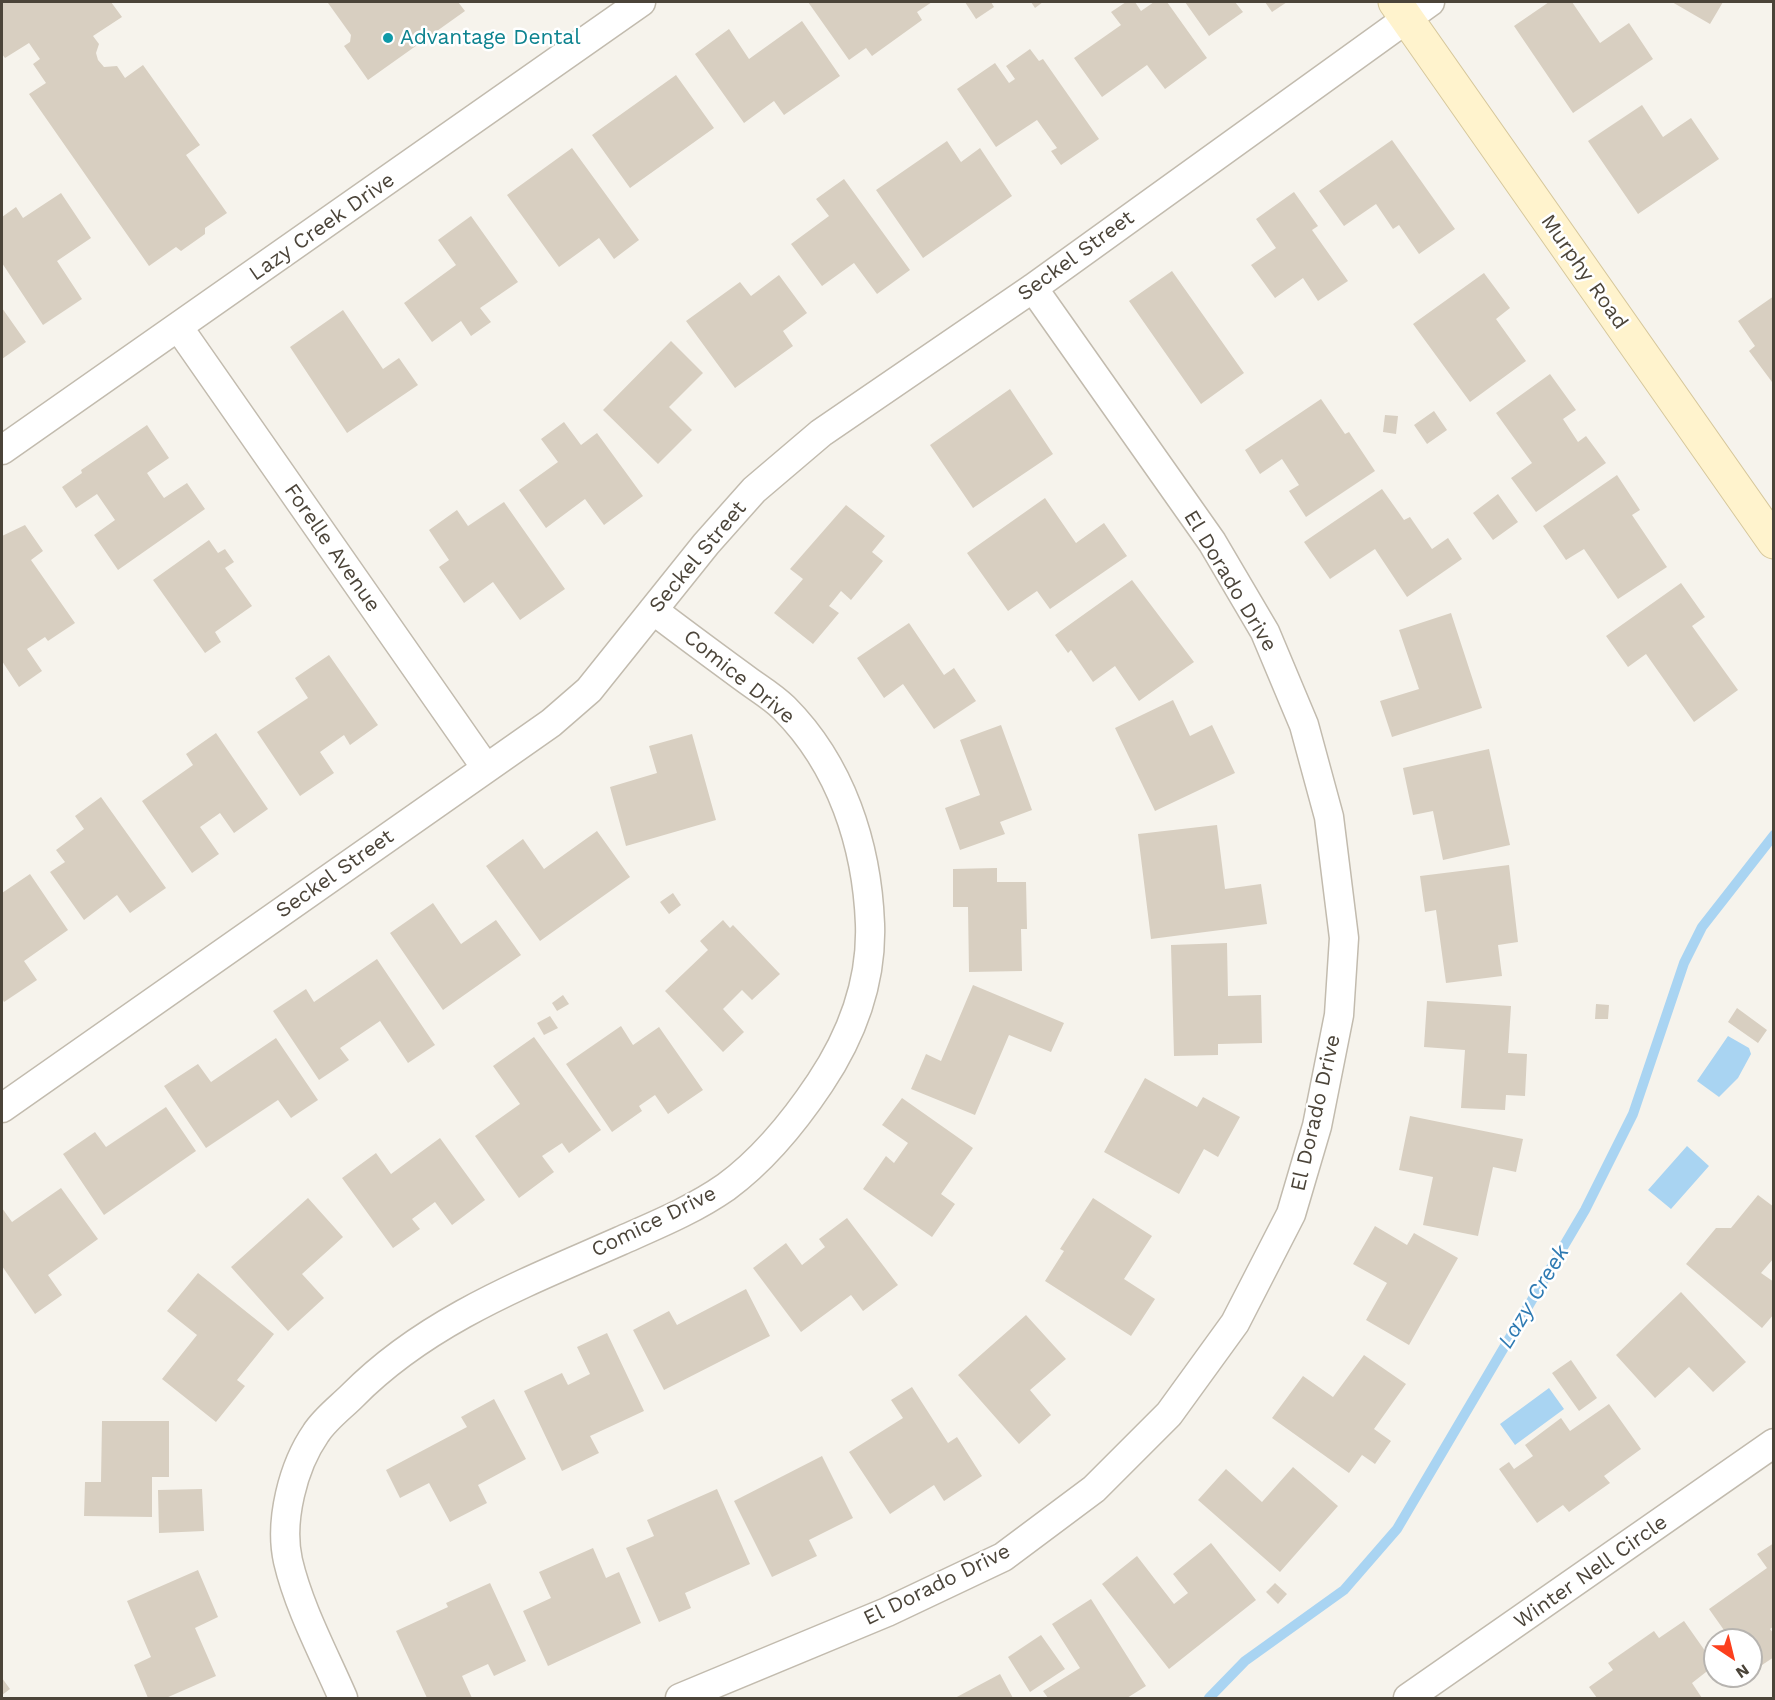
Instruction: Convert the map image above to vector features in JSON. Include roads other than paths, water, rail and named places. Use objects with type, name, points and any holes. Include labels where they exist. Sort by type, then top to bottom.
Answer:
[{"type":"street","name":"Lazy Creek Drive","points":[[2,450],[641,2]]},
{"type":"street","name":"Seckel Street","points":[[2,1108],[550,723],[589,690],[754,490],[821,433],[1033,288],[1411,7]]},
{"type":"street","name":"Murphy Road","points":[[1411,7],[1773,542]]},
{"type":"street","name":"El Dorado Drive","points":[[680,1698],[887,1612],[1003,1557],[1094,1489],[1169,1414],[1235,1323],[1291,1214],[1317,1126],[1339,1015],[1344,938],[1329,817],[1304,725],[1265,632],[1212,542],[1033,288]]},
{"type":"street","name":"Forelle Avenue","points":[[179,328],[486,768]]},
{"type":"street","name":"Comice Drive","points":[[343,1698],[299,1596],[287,1557],[286,1515],[297,1473],[316,1432],[375,1372],[423,1336],[477,1304],[688,1210],[726,1187],[763,1156],[802,1109],[837,1058],[858,1010],[872,957],[869,891],[858,834],[836,780],[811,739],[782,706],[653,610]]},
{"type":"street","name":"Winter Nell Circle","points":[[1408,1698],[1755,1459],[1773,1443]]},
{"type":"water","points":[[1728,1036],[1749,1048],[1751,1054],[1738,1078],[1719,1097],[1697,1081]]},
{"type":"water","points":[[1687,1146],[1709,1166],[1671,1209],[1648,1190]]},
{"type":"water","points":[[1549,1388],[1564,1409],[1515,1445],[1500,1424]]},
{"type":"waterway","name":"Lazy Creek","points":[[1209,1698],[1245,1661],[1344,1590],[1397,1529],[1585,1210],[1633,1114],[1684,963],[1702,927],[1774,835]]},
{"type":"place","name":"Advantage Dental","points":[[388,38]]}]
